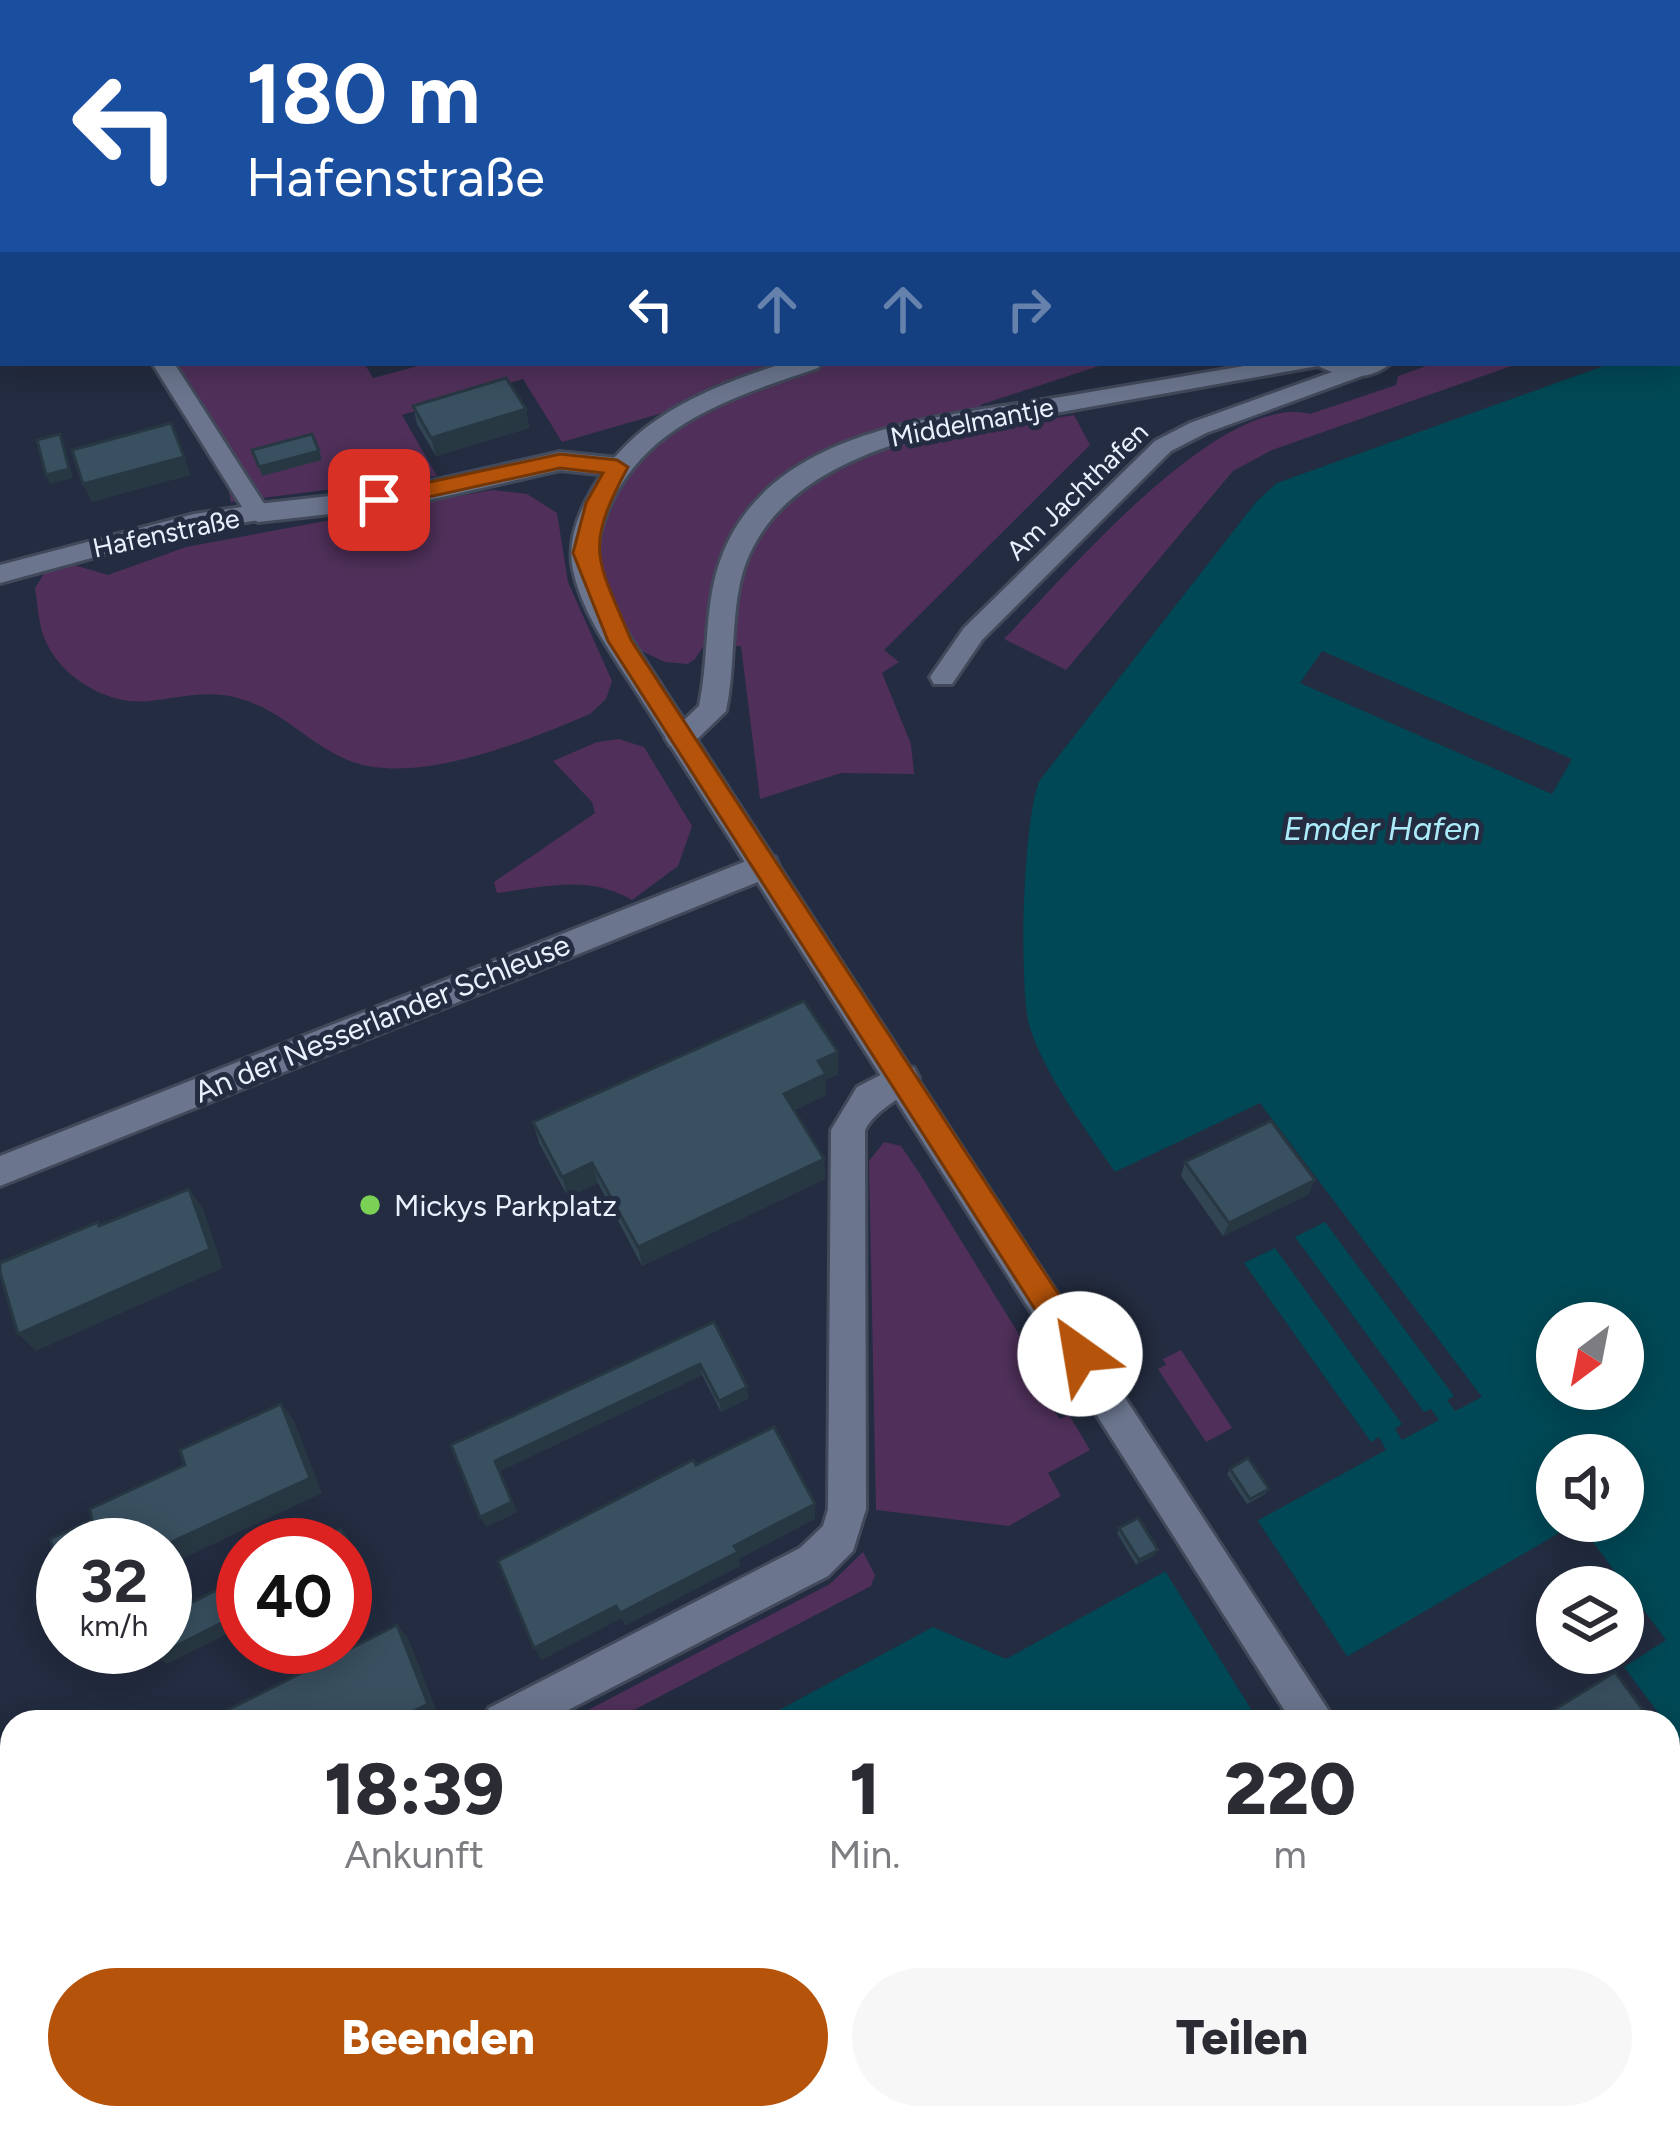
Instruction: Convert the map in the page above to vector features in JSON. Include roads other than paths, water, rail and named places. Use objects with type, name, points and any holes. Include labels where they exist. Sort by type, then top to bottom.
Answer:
[{"type":"street","points":[[801,366],[703,401],[664,423],[617,467],[586,537],[589,574],[620,641],[680,738],[1308,1710]]},
{"type":"street","name":"Middelmantje","points":[[680,738],[712,711],[727,580],[735,555],[766,508],[822,464],[915,430],[1290,366]]},
{"type":"street","name":"Hafenstraße","points":[[258,514],[402,496],[560,461],[617,467]]},
{"type":"street","name":"An der Nesserlander Schleuse","points":[[0,1171],[764,866]]},
{"type":"street","points":[[526,1710],[814,1562],[839,1537],[847,1509],[848,1130],[858,1108],[874,1090],[902,1078]]},
{"type":"lane","points":[[165,366],[258,514]]},
{"type":"lane","name":"Am Jachthafen","points":[[943,677],[973,634],[1163,446],[1217,420],[1367,367]]},
{"type":"lane","name":"Hafenstraße","points":[[0,574],[194,522],[258,514]]},
{"type":"water","name":"Emder Hafen","points":[[1604,366],[1680,366],[1680,1710],[1656,1710],[1629,1674],[1644,1674],[1644,1654],[1666,1640],[1644,1610],[1644,1566],[1611,1566],[1593,1542],[1644,1542],[1644,1434],[1536,1434],[1536,1542],[1544,1542],[1256,1710],[779,1710],[933,1627],[1006,1659],[1386,1450],[1379,1437],[1371,1442],[1244,1263],[1275,1248],[1402,1424],[1395,1429],[1402,1440],[1439,1420],[1431,1409],[1424,1412],[1295,1237],[1325,1222],[1454,1396],[1447,1400],[1455,1411],[1482,1397],[1260,1103],[1115,1172],[1056,1084],[1030,1028],[1024,903],[1030,828],[1040,780],[1256,502],[1277,483]]},
{"type":"place","name":"Mickys Parkplatz","points":[[370,1205]]}]
